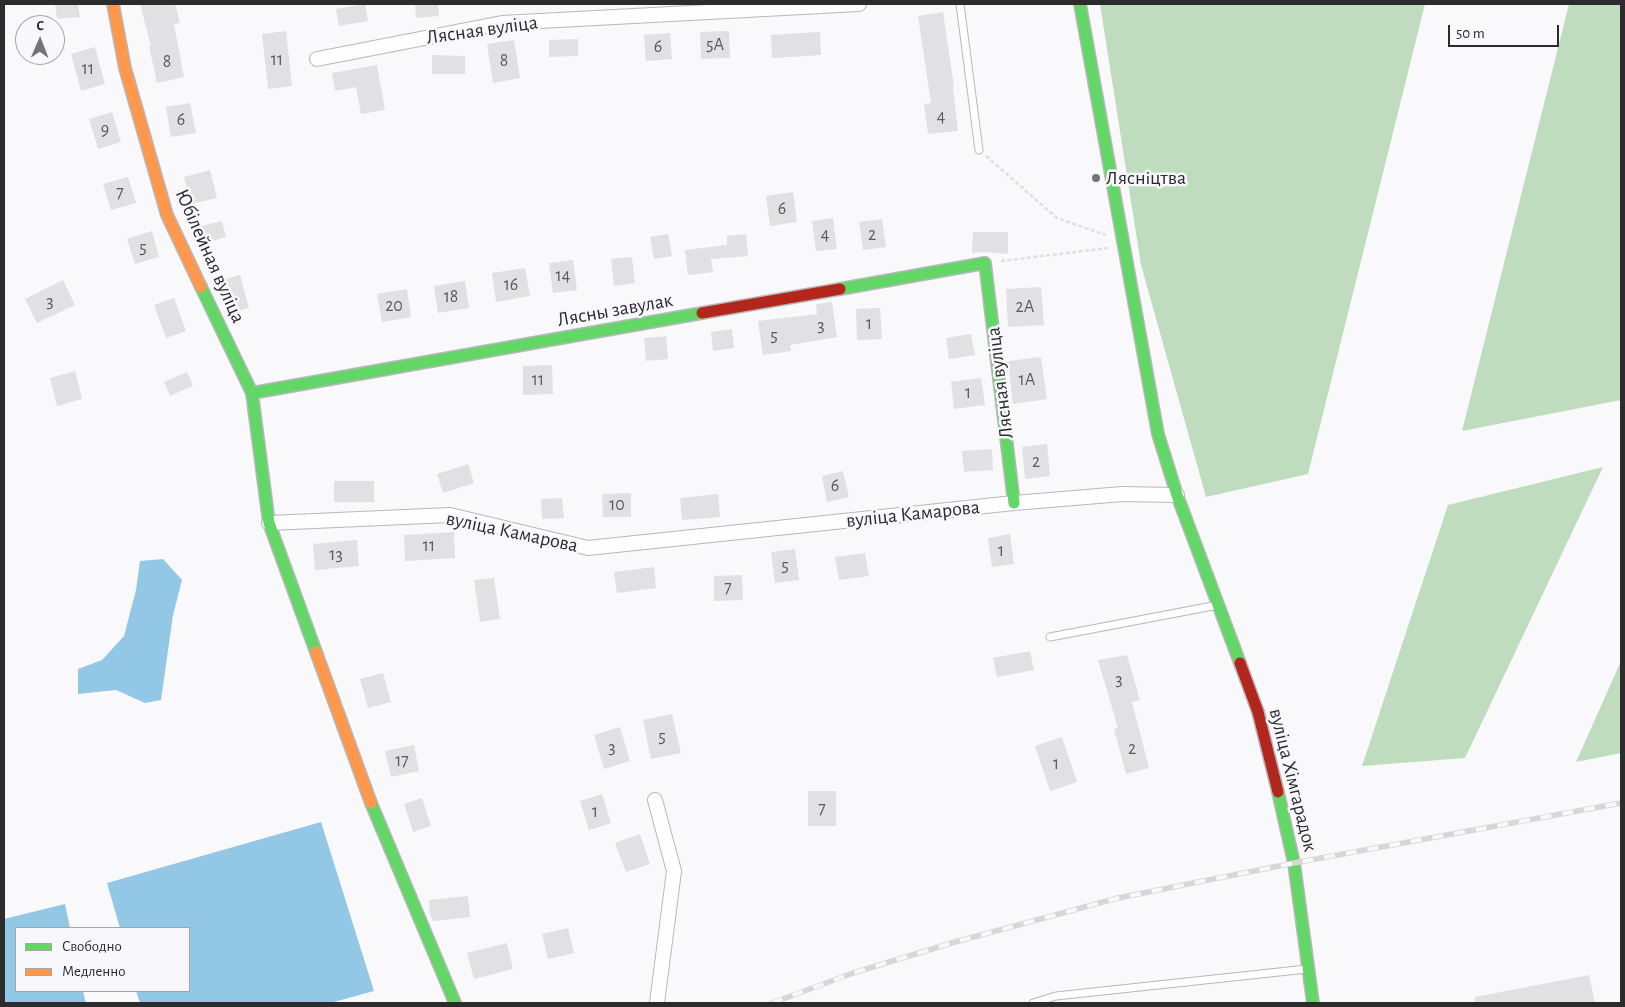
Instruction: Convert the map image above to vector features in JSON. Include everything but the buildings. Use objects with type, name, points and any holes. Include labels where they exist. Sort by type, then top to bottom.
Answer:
[{"type":"street","name":"Юбілейная вуліца","points":[[113,4],[125,68],[167,215],[252,393],[269,523]]},
{"type":"street","name":"Лясная вуліца","points":[[317,60],[502,24],[859,4]]},
{"type":"street","name":"вуліца Хімгарадок","points":[[1080,4],[1158,434],[1177,495],[1258,712],[1294,863],[1313,1003]]},
{"type":"street","name":"Лясны завулак","points":[[252,393],[985,263]]},
{"type":"street","name":"Лясная вуліца","points":[[985,263],[1014,503]]},
{"type":"street","name":"вуліца Камарова","points":[[269,523],[450,515],[588,548],[1014,503],[1122,494],[1177,495]]},
{"type":"street","points":[[269,523],[367,793],[455,1003]]},
{"type":"street","points":[[655,800],[674,871],[657,1003]]},
{"type":"lane","points":[[960,4],[979,150]]},
{"type":"lane","points":[[1050,637],[1218,604]]},
{"type":"lane","points":[[1033,1003],[1056,996],[1308,969]]},
{"type":"path","points":[[979,150],[1057,218],[1109,236]]},
{"type":"path","points":[[985,263],[1111,247]]},
{"type":"green space","points":[[1100,4],[1425,4],[1308,474],[1206,497],[1141,265]]},
{"type":"green space","points":[[1569,4],[1621,4],[1621,400],[1462,431]]},
{"type":"green space","points":[[1603,467],[1465,758],[1362,766],[1448,505]]},
{"type":"green space","points":[[1621,661],[1621,753],[1576,762]]},
{"type":"water","points":[[163,559],[182,580],[173,615],[161,700],[145,703],[116,690],[78,694],[78,669],[102,660],[124,636],[136,590],[140,561]]},
{"type":"water","points":[[321,822],[374,991],[330,1003],[140,1003],[136,992],[190,992],[190,927],[120,927],[107,883]]},
{"type":"water","points":[[65,904],[70,927],[15,927],[15,992],[83,992],[86,1003],[4,1003],[4,919]]},
{"type":"railway","points":[[772,1003],[853,973],[955,942],[1118,898],[1294,863],[1621,803]]},
{"type":"traffic: fast","points":[[1080,4],[1158,434],[1177,495],[1240,663]]},
{"type":"traffic: fast","points":[[840,289],[985,263],[1014,503]]},
{"type":"traffic: fast","points":[[201,287],[252,393],[269,523],[316,652]]},
{"type":"traffic: fast","points":[[252,393],[702,313]]},
{"type":"traffic: fast","points":[[1278,792],[1294,863],[1313,1003]]},
{"type":"traffic: fast","points":[[371,803],[455,1003]]},
{"type":"traffic: slow","points":[[113,4],[125,68],[167,215],[201,287]]},
{"type":"traffic: slow","points":[[316,652],[371,803]]},
{"type":"traffic: jam","points":[[702,313],[840,289]]},
{"type":"traffic: jam","points":[[1240,663],[1258,712],[1278,792]]},
{"type":"place","name":"Лясніцтва","points":[[1096,178]]}]
